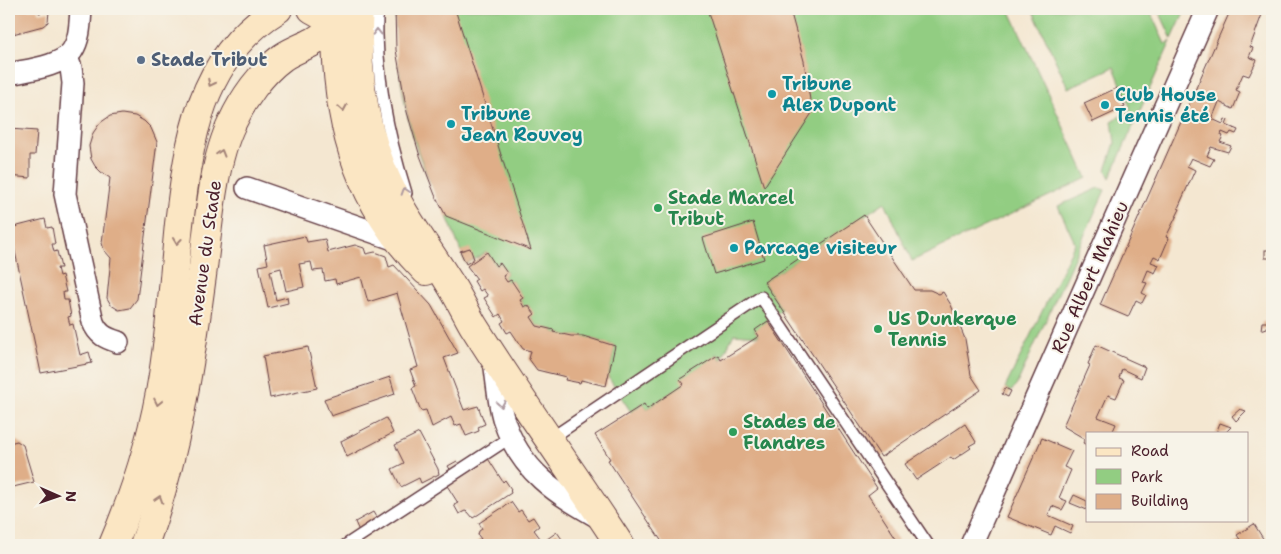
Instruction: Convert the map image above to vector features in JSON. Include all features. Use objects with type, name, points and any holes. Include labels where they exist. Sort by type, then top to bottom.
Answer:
[{"type":"main road","name":"Avenue du Stade","points":[[113,545],[136,484],[150,437],[160,392],[184,183],[191,138],[198,115],[211,83],[228,55],[250,30],[262,19],[278,9]]},
{"type":"main road","points":[[312,9],[330,19],[340,14],[350,41],[349,75],[366,113],[381,168],[398,203],[410,239],[451,285],[473,324],[620,545]]},
{"type":"main road","points":[[349,75],[358,34],[359,9]]},
{"type":"main road","name":"Avenue du Stade","points":[[144,545],[168,470],[186,389],[212,198],[220,156],[231,124],[246,99],[272,66],[282,58],[319,38],[340,14]]},
{"type":"main road","points":[[282,58],[304,54],[316,55],[349,75]]},
{"type":"street","points":[[9,74],[53,64],[66,57],[71,52],[78,36],[81,9]]},
{"type":"street","name":"Rue Albert Mahieu","points":[[971,545],[1208,9]]},
{"type":"street","points":[[66,57],[71,68],[73,83],[66,173],[66,204],[93,322],[99,333],[118,342]]},
{"type":"street","points":[[247,188],[410,239]]},
{"type":"street","points":[[494,356],[503,418],[521,456],[544,483],[564,498],[605,521]]},
{"type":"lane","points":[[377,9],[378,69],[387,126],[410,239]]},
{"type":"lane","points":[[550,439],[761,297],[928,545]]},
{"type":"lane","points":[[346,545],[511,437]]},
{"type":"green space","name":"Stade Marcel Tribut","points":[[395,9],[1009,9],[1087,178],[912,261],[885,202],[764,282],[782,309],[756,330],[754,329],[759,336],[734,334],[721,360],[717,353],[717,356],[681,379],[684,384],[647,409],[643,403],[631,412],[608,377],[615,346],[583,336],[571,336],[553,332],[554,330],[537,326],[531,317],[534,314],[528,305],[524,307],[520,300],[523,298],[511,280],[507,282],[503,276],[507,273],[500,263],[496,266],[487,252],[466,264],[413,137],[400,73]]},
{"type":"green space","points":[[1032,9],[1149,9],[1165,44],[1171,41],[1110,178],[1106,170],[1115,143],[1112,121],[1131,109],[1114,67],[1068,88]]},
{"type":"green space","points":[[1158,9],[1186,9],[1172,39]]},
{"type":"green space","points":[[1099,188],[1105,190],[1016,386],[1011,391],[1005,388],[1075,243],[1058,206]]},
{"type":"building","points":[[9,9],[37,9],[39,13],[49,11],[48,22],[43,26],[9,35]]},
{"type":"building","name":"Tribune Jean Rouvoy","points":[[395,9],[455,9],[531,250],[446,216],[435,195],[419,153],[407,112],[396,50]]},
{"type":"building","name":"Tribune Alex Dupont","points":[[707,9],[789,9],[792,17],[804,61],[812,113],[764,187]]},
{"type":"building","points":[[1231,9],[1264,9],[1250,47],[1253,48],[1249,57],[1257,60],[1249,76],[1243,74],[1236,90],[1240,92],[1233,109],[1219,102],[1212,119],[1223,124],[1225,119],[1228,120],[1226,125],[1238,130],[1236,134],[1231,132],[1229,135],[1222,132],[1221,135],[1223,136],[1220,142],[1231,146],[1228,152],[1211,147],[1207,156],[1214,159],[1210,166],[1191,158],[1187,166],[1195,170],[1178,208],[1180,209],[1166,237],[1169,238],[1160,259],[1154,256],[1151,262],[1159,265],[1155,273],[1148,270],[1143,282],[1147,283],[1142,293],[1146,295],[1142,303],[1136,300],[1128,317],[1100,305]]},
{"type":"building","name":"Club House Tennis été","points":[[1117,88],[1125,107],[1093,122],[1084,103]]},
{"type":"building","points":[[122,114],[135,116],[144,121],[151,128],[157,142],[137,299],[130,308],[119,310],[111,305],[107,298],[111,258],[104,250],[102,243],[110,178],[95,166],[91,159],[89,146],[93,133],[100,123],[110,116]]},
{"type":"building","points":[[9,129],[37,131],[35,155],[30,155],[30,178],[9,176]]},
{"type":"building","name":"US Dunkerque Tennis","points":[[864,215],[914,290],[930,290],[939,294],[943,292],[951,305],[965,339],[971,375],[981,390],[881,457],[764,282]]},
{"type":"building","points":[[45,219],[47,228],[52,227],[55,244],[52,244],[54,252],[57,251],[61,268],[57,268],[59,276],[62,275],[66,292],[63,292],[64,300],[68,300],[71,316],[68,317],[70,325],[73,324],[80,355],[89,352],[92,363],[41,373],[10,228]]},
{"type":"building","name":"Parcage visiteur","points":[[753,222],[764,259],[714,274],[703,238]]},
{"type":"building","points":[[305,236],[307,242],[325,239],[328,252],[355,245],[364,248],[366,254],[375,252],[386,256],[389,267],[394,265],[431,305],[458,353],[444,358],[464,410],[478,406],[485,424],[478,427],[479,431],[466,436],[461,424],[455,426],[451,417],[432,427],[426,410],[421,411],[412,388],[416,386],[410,370],[418,367],[397,293],[368,302],[361,277],[336,284],[335,279],[325,281],[323,270],[313,271],[311,262],[299,264],[304,287],[286,291],[281,268],[270,271],[276,300],[287,297],[288,303],[268,308],[259,266],[268,264],[264,245]]},
{"type":"building","points":[[470,248],[474,259],[466,264],[460,251]]},
{"type":"building","points":[[1265,250],[1272,250],[1272,258],[1265,258]]},
{"type":"building","points":[[487,252],[496,266],[500,263],[507,273],[503,276],[507,282],[511,280],[523,298],[520,300],[524,307],[528,305],[535,314],[531,317],[537,326],[554,330],[553,332],[571,336],[583,336],[615,346],[606,386],[581,380],[580,383],[565,380],[566,377],[537,370],[529,359],[531,351],[523,349],[511,331],[507,333],[501,323],[504,321],[500,314],[496,317],[484,298],[488,296],[483,289],[480,291],[474,281],[477,279],[467,266]]},
{"type":"building","name":"Stades de Flandres","points":[[768,321],[877,488],[868,495],[898,541],[892,545],[664,545],[608,460],[610,459],[595,435],[644,404],[647,409],[684,384],[680,379],[718,355],[721,360],[759,336],[755,330]]},
{"type":"building","points":[[1262,322],[1268,322],[1267,328],[1261,330]]},
{"type":"building","points":[[1096,345],[1145,367],[1141,378],[1122,369],[1119,378],[1124,380],[1116,398],[1108,395],[1098,417],[1116,424],[1112,432],[1086,432],[1086,444],[1083,443],[1085,439],[1063,426],[1090,365],[1088,364]]},
{"type":"building","points":[[308,347],[317,388],[270,398],[263,356]]},
{"type":"building","points":[[390,377],[395,394],[331,416],[324,399]]},
{"type":"building","points":[[1005,388],[1011,391],[1008,397],[1002,394]]},
{"type":"building","points":[[1240,409],[1246,411],[1236,421],[1232,416]]},
{"type":"building","points":[[386,418],[393,433],[347,457],[341,441]]},
{"type":"building","points":[[1220,423],[1231,427],[1226,432],[1216,432]]},
{"type":"building","points":[[965,424],[976,442],[969,446],[971,448],[953,460],[951,457],[916,480],[905,464]]},
{"type":"building","points":[[419,433],[439,474],[421,483],[419,478],[401,487],[392,469],[404,463],[395,445]]},
{"type":"building","points":[[1042,438],[1072,451],[1064,467],[1071,470],[1059,498],[1067,501],[1062,510],[1052,506],[1048,515],[1073,526],[1070,533],[1055,526],[1051,535],[1007,517]]},
{"type":"building","points":[[17,441],[23,445],[34,482],[9,488],[9,443]]},
{"type":"building","points":[[487,457],[503,482],[505,480],[511,489],[511,493],[473,518],[465,511],[459,514],[454,505],[458,503],[446,484]]},
{"type":"building","points":[[457,461],[460,465],[451,471],[448,466]]},
{"type":"building","points":[[1074,495],[1086,501],[1086,510],[1070,503]]},
{"type":"building","points":[[511,502],[518,512],[521,510],[528,520],[533,517],[539,526],[534,530],[543,542],[557,532],[566,545],[476,545],[475,543],[481,539],[478,535],[482,529],[479,523]]},
{"type":"building","points":[[373,512],[377,519],[359,531],[355,522]]},
{"type":"building","points":[[1254,524],[1267,545],[1233,545],[1241,541],[1237,535]]},
{"type":"place","name":"Stade Tribut","points":[[141,60]]},
{"type":"place","name":"Tribune Alex Dupont","points":[[772,94]]},
{"type":"place","name":"Club House Tennis été","points":[[1105,105]]},
{"type":"place","name":"Tribune Jean Rouvoy","points":[[451,124]]},
{"type":"place","name":"Stade Marcel Tribut","points":[[658,208]]},
{"type":"place","name":"Parcage visiteur","points":[[734,248]]},
{"type":"place","name":"US Dunkerque Tennis","points":[[878,329]]},
{"type":"place","name":"Stades de Flandres","points":[[733,432]]}]
